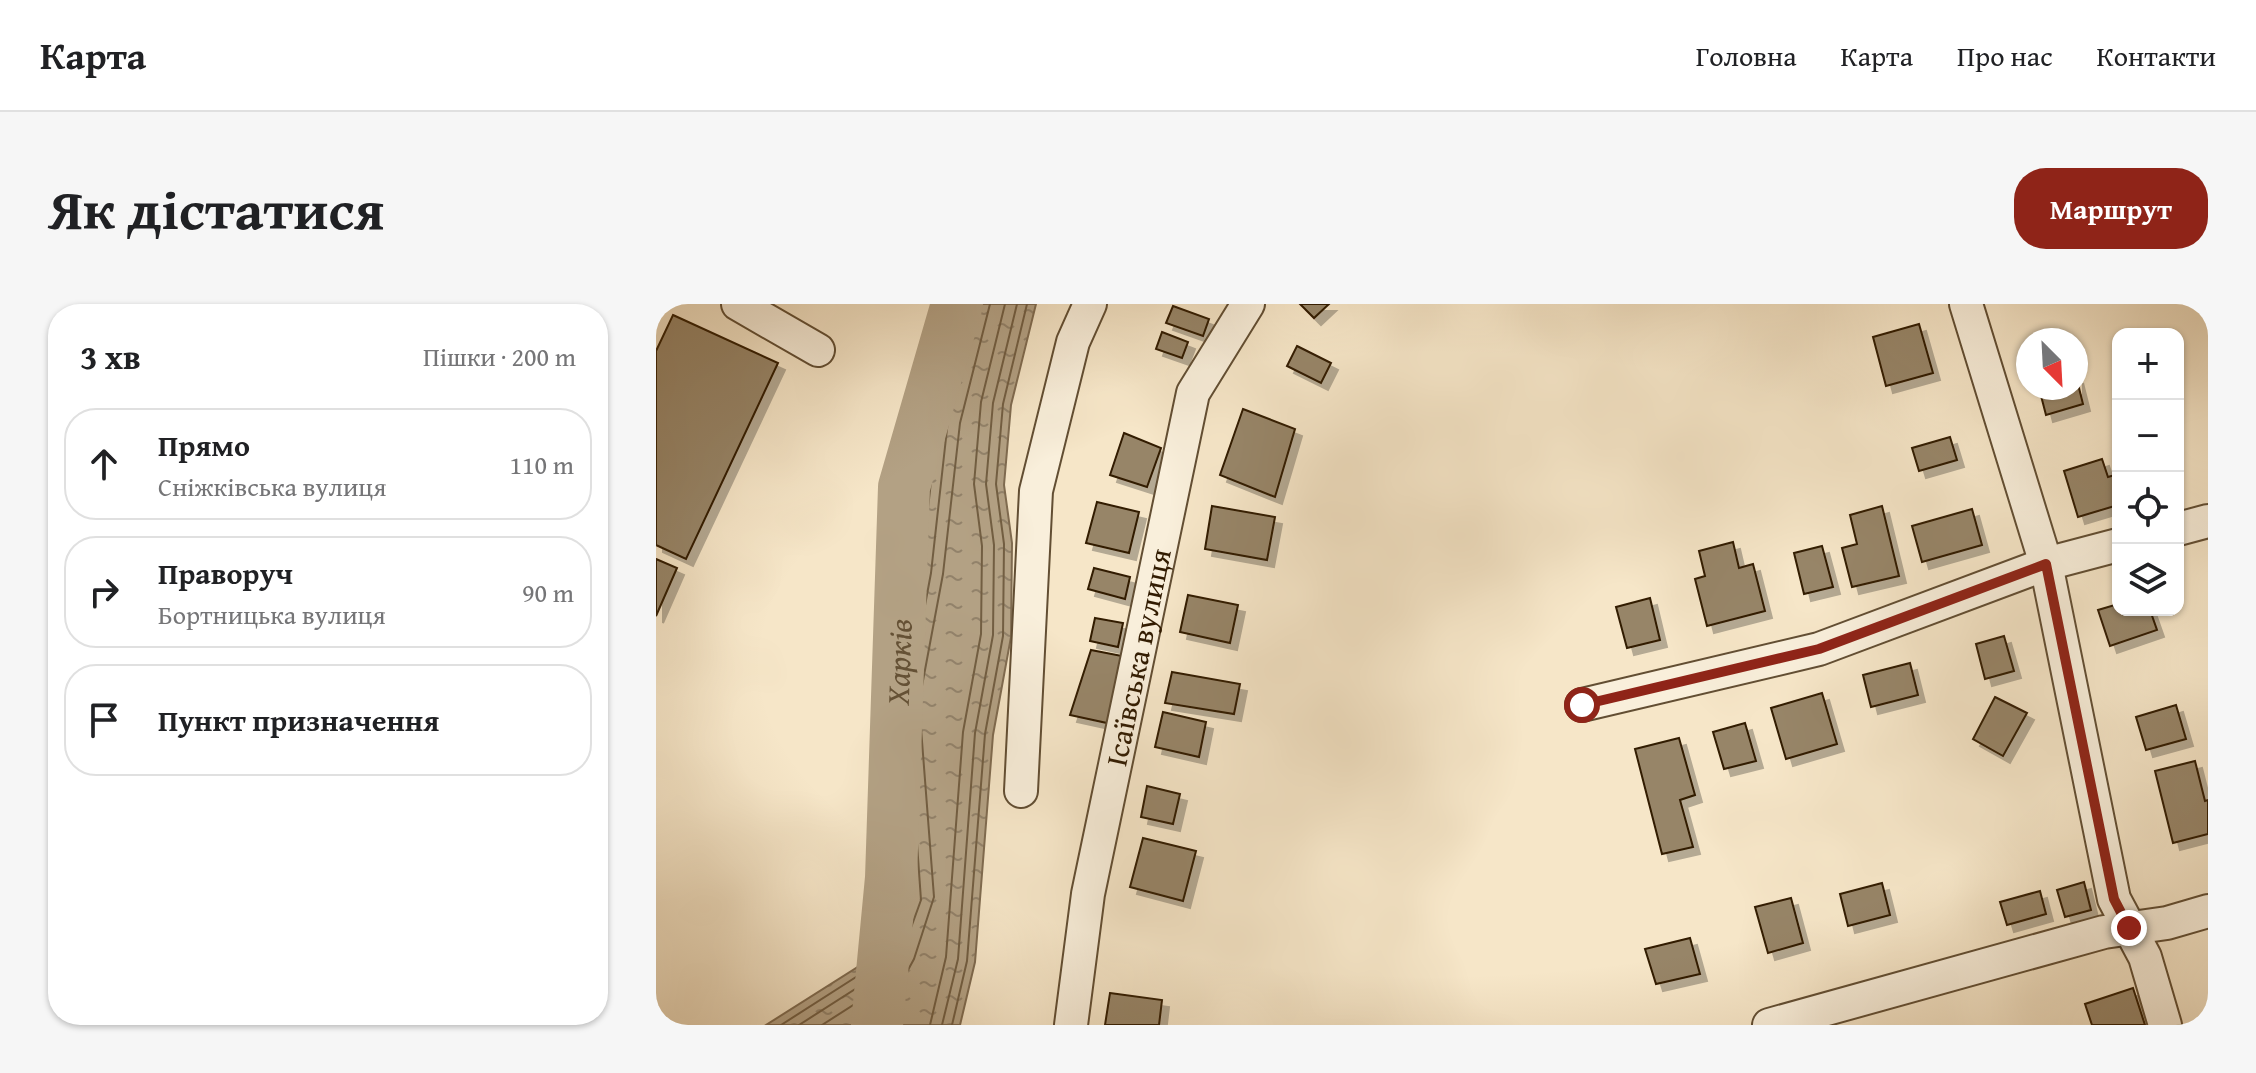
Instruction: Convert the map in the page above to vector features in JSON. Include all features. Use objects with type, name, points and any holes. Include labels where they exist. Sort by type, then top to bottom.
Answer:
[{"type":"street","points":[[738,304],[818,350]]},
{"type":"street","points":[[1021,791],[1036,491],[1073,342],[1090,304]]},
{"type":"street","name":"Ісаївська вулиця","points":[[1071,1025],[1088,894],[1193,393],[1248,304]]},
{"type":"street","points":[[1966,304],[2046,564],[2114,899],[2145,957],[2165,1025]]},
{"type":"street","points":[[2184,527],[2208,521]]},
{"type":"street","points":[[1582,705],[1819,649],[2046,564],[2112,547]]},
{"type":"street","points":[[1769,1025],[2104,932],[2167,923],[2208,911]]},
{"type":"water","points":[[961,304],[1036,304],[1011,405],[1004,485],[1012,543],[1011,637],[993,735],[975,962],[960,1025],[766,1025],[886,949],[904,895],[889,701],[913,570],[931,417]]},
{"type":"building","points":[[1300,304],[1329,304],[1314,318]]},
{"type":"building","points":[[1173,306],[1209,319],[1203,336],[1166,323]]},
{"type":"building","points":[[673,315],[778,363],[686,559],[656,545],[656,351]]},
{"type":"building","points":[[1919,324],[1933,373],[1886,386],[1873,337]]},
{"type":"building","points":[[1162,332],[1188,342],[1182,358],[1156,349]]},
{"type":"building","points":[[1297,346],[1331,363],[1321,383],[1287,366]]},
{"type":"building","points":[[2042,400],[2082,400],[2083,404],[2046,415]]},
{"type":"building","points":[[1243,409],[1295,429],[1275,497],[1220,475]]},
{"type":"building","points":[[1124,433],[1161,448],[1147,487],[1110,475]]},
{"type":"building","points":[[1950,437],[1957,460],[1919,471],[1912,448]]},
{"type":"building","points":[[2102,459],[2108,477],[2112,476],[2112,507],[2078,517],[2064,471]]},
{"type":"building","points":[[1097,502],[1139,512],[1129,553],[1086,543]]},
{"type":"building","points":[[1212,506],[1275,517],[1267,560],[1205,549]]},
{"type":"building","points":[[1882,506],[1899,576],[1852,587],[1842,548],[1857,544],[1850,515]]},
{"type":"building","points":[[1972,509],[1982,545],[1922,562],[1912,526]]},
{"type":"building","points":[[1733,542],[1739,568],[1753,564],[1765,611],[1707,626],[1695,579],[1705,576],[1699,551]]},
{"type":"building","points":[[1822,546],[1833,587],[1804,594],[1794,553]]},
{"type":"building","points":[[656,559],[677,568],[656,616]]},
{"type":"building","points":[[1094,568],[1130,577],[1125,599],[1088,589]]},
{"type":"building","points":[[1188,595],[1238,605],[1230,643],[1180,632]]},
{"type":"building","points":[[1650,598],[1660,640],[1627,648],[1616,607]]},
{"type":"building","points":[[2112,606],[2112,616],[2152,616],[2157,630],[2110,646],[2098,610]]},
{"type":"building","points":[[1095,618],[1123,623],[1118,647],[1090,641]]},
{"type":"building","points":[[2004,636],[2014,671],[1985,679],[1976,644]]},
{"type":"building","points":[[1091,650],[1127,657],[1107,723],[1070,715]]},
{"type":"building","points":[[1910,663],[1918,695],[1871,707],[1863,675]]},
{"type":"building","points":[[1172,672],[1240,684],[1234,714],[1165,703]]},
{"type":"building","points":[[1822,693],[1837,744],[1786,759],[1771,708]]},
{"type":"building","points":[[1995,697],[2027,713],[2003,756],[1973,739]]},
{"type":"building","points":[[2176,705],[2186,739],[2146,750],[2136,717]]},
{"type":"building","points":[[1163,712],[1206,722],[1199,757],[1155,747]]},
{"type":"building","points":[[1745,723],[1756,761],[1724,769],[1713,732]]},
{"type":"building","points":[[1679,738],[1695,795],[1680,800],[1693,847],[1662,854],[1635,749]]},
{"type":"building","points":[[2195,761],[2205,801],[2208,800],[2208,834],[2173,843],[2155,771]]},
{"type":"building","points":[[1147,786],[1180,794],[1173,824],[1141,817]]},
{"type":"building","points":[[1143,838],[1196,851],[1183,901],[1130,887]]},
{"type":"building","points":[[2084,882],[2091,910],[2065,917],[2057,890]]},
{"type":"building","points":[[1882,883],[1890,915],[1848,926],[1840,894]]},
{"type":"building","points":[[2040,891],[2046,914],[2007,925],[2000,902]]},
{"type":"building","points":[[1791,898],[1803,943],[1768,953],[1755,907]]},
{"type":"building","points":[[1690,938],[1700,974],[1656,984],[1645,949]]},
{"type":"building","points":[[2133,988],[2145,1025],[2092,1025],[2085,1004]]},
{"type":"building","points":[[1110,993],[1162,1000],[1159,1025],[1105,1025]]},
{"type":"waterway","name":"Харків","points":[[877,1025],[891,878],[904,487],[957,304]]},
{"type":"route","points":[[1582,705],[1819,649],[2046,564],[2114,899],[2129,928]]}]
